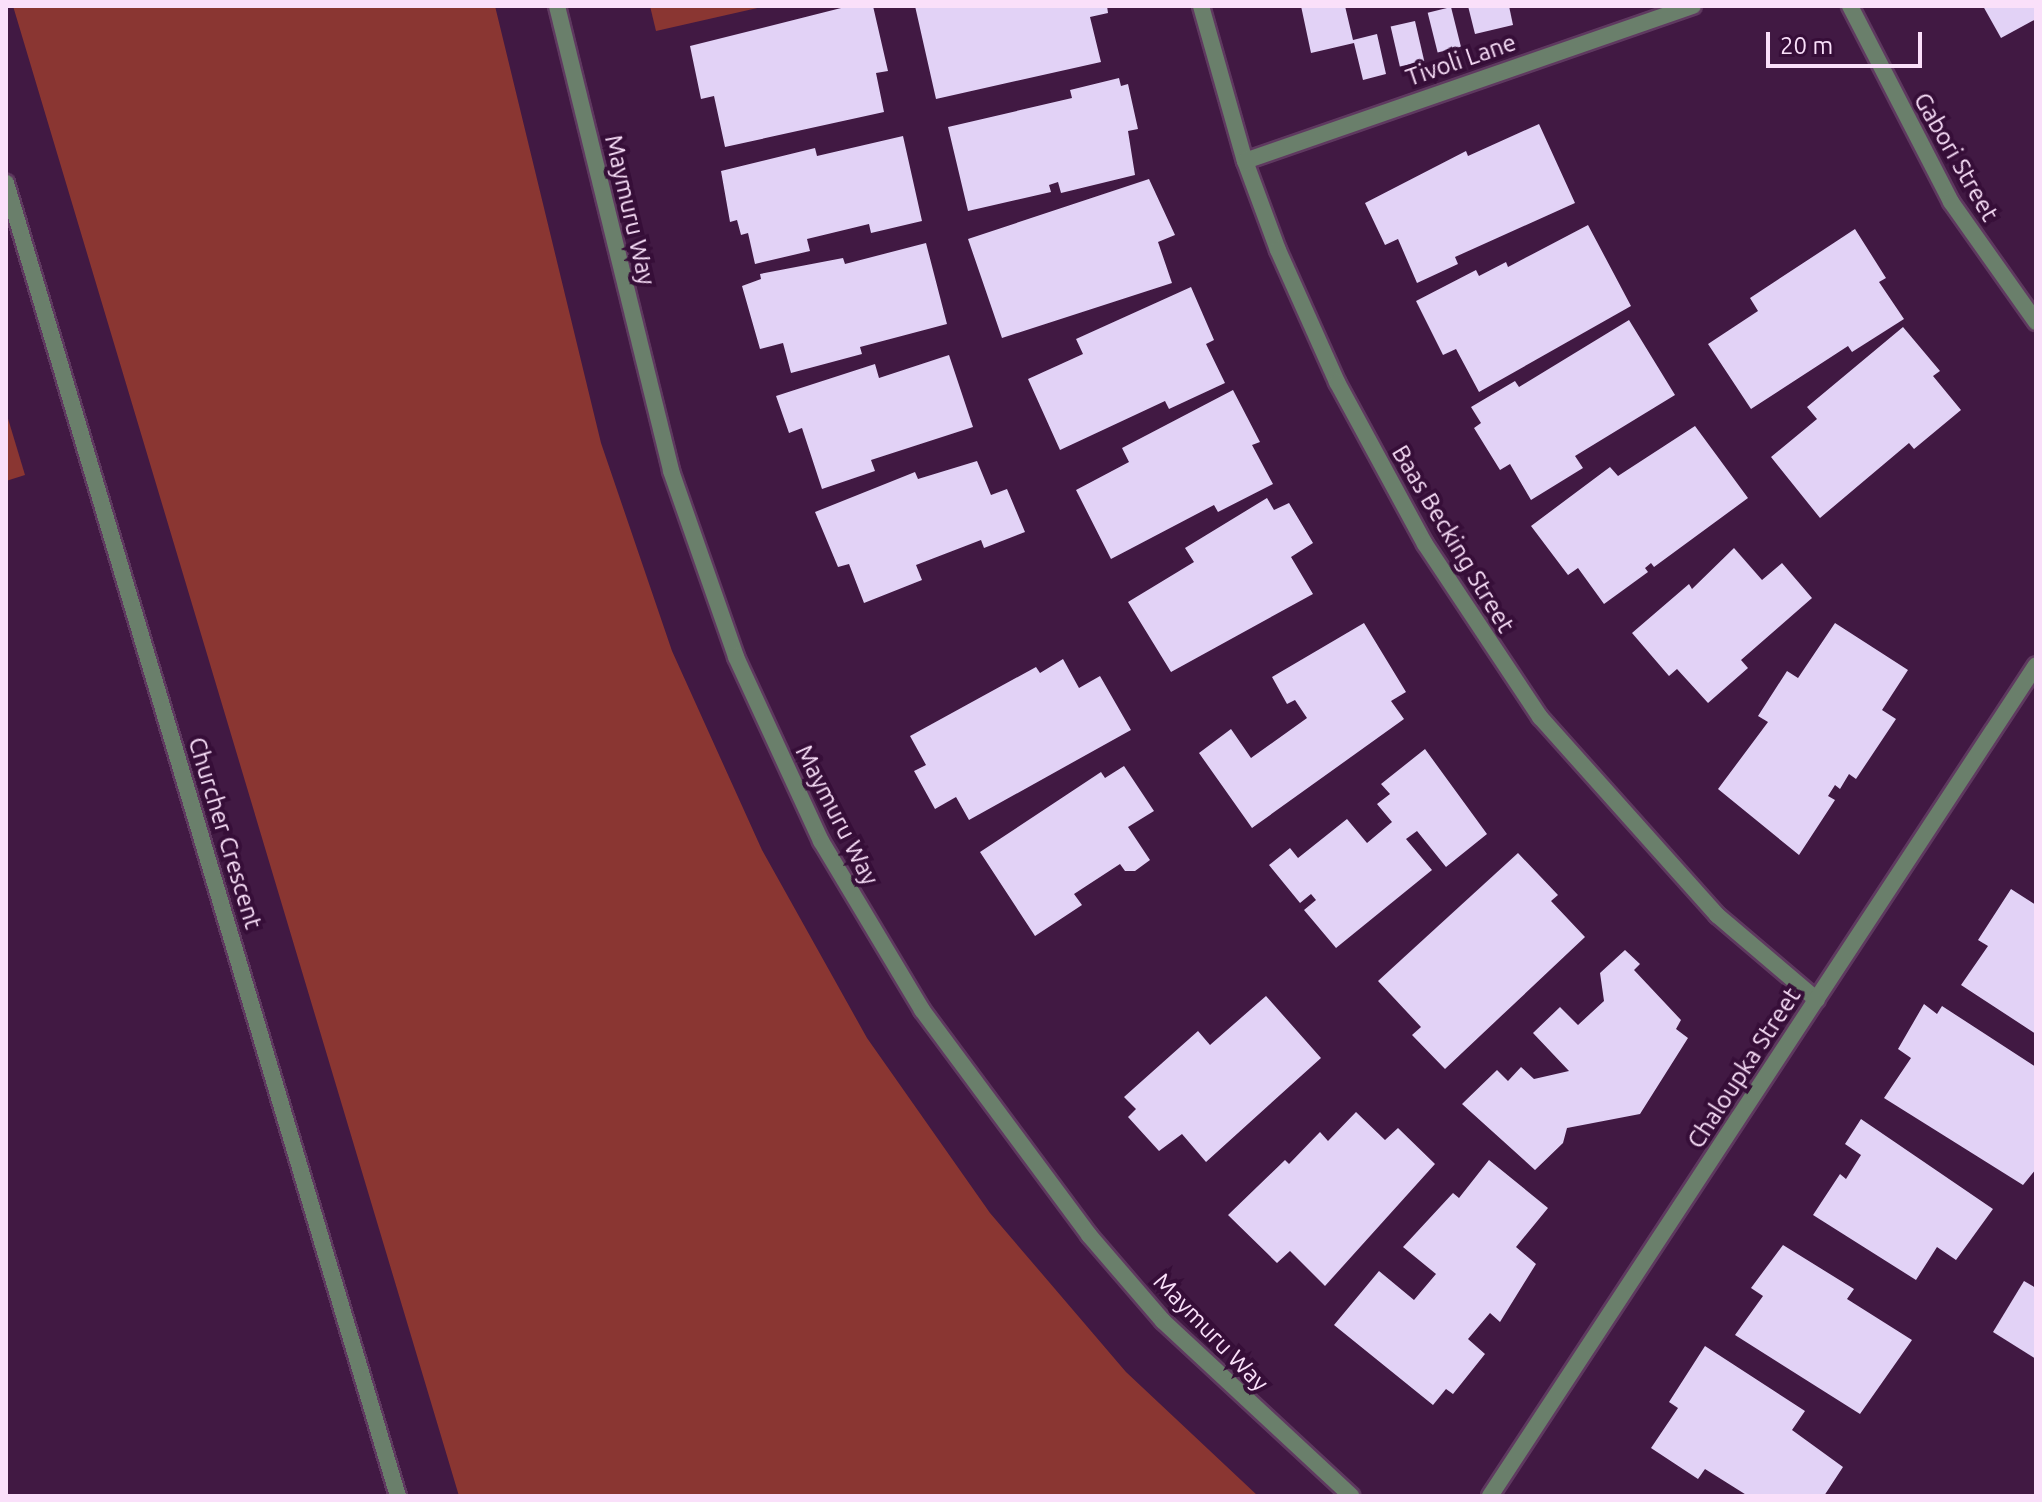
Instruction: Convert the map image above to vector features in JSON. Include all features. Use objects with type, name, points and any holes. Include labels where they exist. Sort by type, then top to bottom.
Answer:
[{"type":"street","name":"Maymuru Way","points":[[557,6],[676,486],[736,657],[821,841],[922,1010],[1089,1235],[1163,1321],[1351,1496]]},
{"type":"street","name":"Baas Becking Street","points":[[1201,6],[1245,161],[1306,315],[1366,439],[1489,645],[1540,717],[1625,816],[1717,915],[1817,1000]]},
{"type":"street","name":"Tivoli Lane","points":[[1245,161],[1693,6]]},
{"type":"street","name":"Gabori Street","points":[[1850,6],[1951,202],[2036,322]]},
{"type":"street","name":"Churcher Crescent","points":[[6,183],[398,1496]]},
{"type":"street","name":"Chaloupka Street","points":[[1490,1496],[2036,665]]},
{"type":"shaded area","points":[[13,6],[495,6],[601,443],[672,651],[762,850],[867,1038],[990,1213],[1126,1372],[1258,1496],[459,1496]]},
{"type":"shaded area","points":[[650,6],[766,6],[656,31]]},
{"type":"shaded area","points":[[6,412],[25,475],[6,481]]},
{"type":"building","points":[[849,6],[873,6],[888,71],[876,73],[884,112],[725,147],[714,96],[701,99],[690,46]]},
{"type":"building","points":[[915,6],[1107,6],[1108,13],[1090,17],[1101,62],[936,99]]},
{"type":"building","points":[[1301,6],[1345,6],[1353,40],[1377,34],[1386,74],[1363,80],[1354,43],[1311,53]]},
{"type":"building","points":[[1468,6],[1509,6],[1513,25],[1475,34]]},
{"type":"building","points":[[1983,6],[2036,6],[2036,19],[2001,38]]},
{"type":"building","points":[[1451,7],[1461,47],[1438,53],[1428,13]]},
{"type":"building","points":[[1415,21],[1424,61],[1400,67],[1391,27]]},
{"type":"building","points":[[1119,78],[1121,86],[1128,84],[1138,129],[1128,131],[1135,175],[1061,193],[1058,182],[1049,185],[1051,192],[968,211],[948,127],[1072,98],[1070,90]]},
{"type":"building","points":[[1539,124],[1575,203],[1455,257],[1458,264],[1417,283],[1398,239],[1385,245],[1365,203],[1466,151],[1468,156]]},
{"type":"building","points":[[903,136],[922,221],[871,233],[869,224],[807,239],[810,251],[755,264],[748,233],[741,235],[737,220],[730,222],[721,171],[815,148],[817,156]]},
{"type":"building","points":[[1149,179],[1175,235],[1158,242],[1172,283],[1002,338],[968,239]]},
{"type":"building","points":[[1588,225],[1631,306],[1479,392],[1456,349],[1443,355],[1416,301],[1476,270],[1479,276],[1506,262],[1508,267]]},
{"type":"building","points":[[1855,229],[1886,278],[1879,282],[1904,319],[1852,352],[1848,346],[1751,409],[1708,344],[1758,311],[1750,298]]},
{"type":"building","points":[[926,243],[947,324],[860,347],[862,354],[791,373],[783,343],[760,349],[742,286],[761,279],[760,274],[843,258],[845,264]]},
{"type":"building","points":[[1191,287],[1214,340],[1206,344],[1225,383],[1169,409],[1165,401],[1060,450],[1028,379],[1083,354],[1076,339]]},
{"type":"building","points":[[1629,320],[1675,395],[1575,456],[1583,468],[1531,500],[1510,464],[1500,470],[1474,428],[1481,423],[1471,407],[1515,381],[1519,387]]},
{"type":"building","points":[[1903,327],[1940,371],[1933,376],[1961,410],[1914,449],[1909,443],[1820,518],[1771,457],[1817,419],[1807,407]]},
{"type":"building","points":[[949,355],[973,427],[871,460],[875,471],[822,489],[802,428],[789,433],[776,396],[875,364],[879,378]]},
{"type":"building","points":[[1233,390],[1260,442],[1252,445],[1273,484],[1218,512],[1214,505],[1111,559],[1076,490],[1129,462],[1122,448]]},
{"type":"building","points":[[1695,426],[1748,498],[1654,567],[1651,563],[1645,568],[1648,572],[1604,604],[1578,568],[1568,575],[1531,526],[1610,467],[1618,476]]},
{"type":"building","points":[[977,461],[991,495],[1007,489],[1025,532],[984,548],[981,540],[916,565],[922,580],[864,603],[849,564],[838,567],[815,512],[915,472],[918,479]]},
{"type":"building","points":[[1267,498],[1274,510],[1289,503],[1313,543],[1291,557],[1313,594],[1171,672],[1128,602],[1194,562],[1185,548]]},
{"type":"building","points":[[1734,548],[1762,580],[1782,563],[1812,598],[1741,660],[1748,668],[1708,703],[1677,669],[1669,676],[1632,633],[1689,584],[1692,589]]},
{"type":"building","points":[[1364,623],[1406,692],[1391,701],[1404,719],[1252,828],[1199,753],[1231,729],[1251,758],[1307,718],[1295,700],[1287,704],[1272,677]]},
{"type":"building","points":[[1835,623],[1908,670],[1882,710],[1896,719],[1856,779],[1849,774],[1840,789],[1835,785],[1828,796],[1835,800],[1799,855],[1718,789],[1768,722],[1758,716],[1787,671],[1798,678]]},
{"type":"building","points":[[1063,659],[1079,688],[1100,676],[1131,730],[969,820],[956,797],[935,809],[914,771],[926,765],[910,736],[1036,667],[1040,673]]},
{"type":"building","points":[[1425,749],[1487,834],[1446,867],[1417,831],[1406,839],[1432,870],[1336,948],[1304,910],[1316,900],[1311,894],[1300,903],[1269,865],[1290,848],[1298,858],[1347,819],[1367,843],[1392,822],[1377,804],[1390,794],[1381,784]]},
{"type":"building","points":[[1124,766],[1154,811],[1128,827],[1150,860],[1135,871],[1125,871],[1120,864],[1074,894],[1082,905],[1035,936],[980,852],[1101,772],[1105,778]]},
{"type":"building","points":[[1518,853],[1558,895],[1551,901],[1585,937],[1445,1069],[1412,1035],[1421,1027],[1378,981]]},
{"type":"building","points":[[2011,889],[2036,905],[2036,1034],[1961,985],[1988,946],[1978,940]]},
{"type":"building","points":[[1625,950],[1640,964],[1634,970],[1681,1020],[1676,1029],[1688,1038],[1640,1114],[1567,1128],[1563,1143],[1535,1170],[1462,1104],[1497,1070],[1508,1081],[1521,1067],[1534,1079],[1569,1071],[1533,1033],[1560,1007],[1578,1025],[1604,1001],[1600,973]]},
{"type":"building","points":[[1266,996],[1321,1058],[1206,1162],[1182,1134],[1159,1151],[1128,1117],[1136,1109],[1124,1097],[1198,1031],[1210,1045]]},
{"type":"building","points":[[1924,1004],[1937,1014],[1942,1006],[2036,1067],[2036,1169],[2023,1185],[1884,1098],[1911,1058],[1898,1049]]},
{"type":"building","points":[[1356,1112],[1385,1140],[1398,1128],[1435,1164],[1325,1286],[1290,1251],[1277,1263],[1228,1215],[1285,1160],[1289,1164],[1320,1132],[1328,1141]]},
{"type":"building","points":[[1861,1119],[1993,1209],[1956,1260],[1937,1247],[1916,1280],[1813,1215],[1840,1174],[1846,1179],[1861,1155],[1845,1144]]},
{"type":"building","points":[[1489,1160],[1548,1208],[1516,1247],[1536,1264],[1500,1322],[1490,1313],[1468,1339],[1485,1354],[1453,1394],[1446,1389],[1433,1405],[1334,1325],[1379,1271],[1414,1300],[1436,1274],[1403,1247],[1453,1193],[1459,1198]]},
{"type":"building","points":[[1783,1245],[1854,1289],[1847,1299],[1912,1340],[1860,1414],[1735,1335],[1763,1296],[1751,1288]]},
{"type":"building","points":[[2024,1281],[2036,1288],[2036,1359],[1993,1332]]},
{"type":"building","points":[[1705,1346],[1805,1411],[1792,1430],[1843,1467],[1824,1496],[1748,1496],[1705,1469],[1698,1479],[1651,1448],[1678,1408],[1669,1402]]}]
